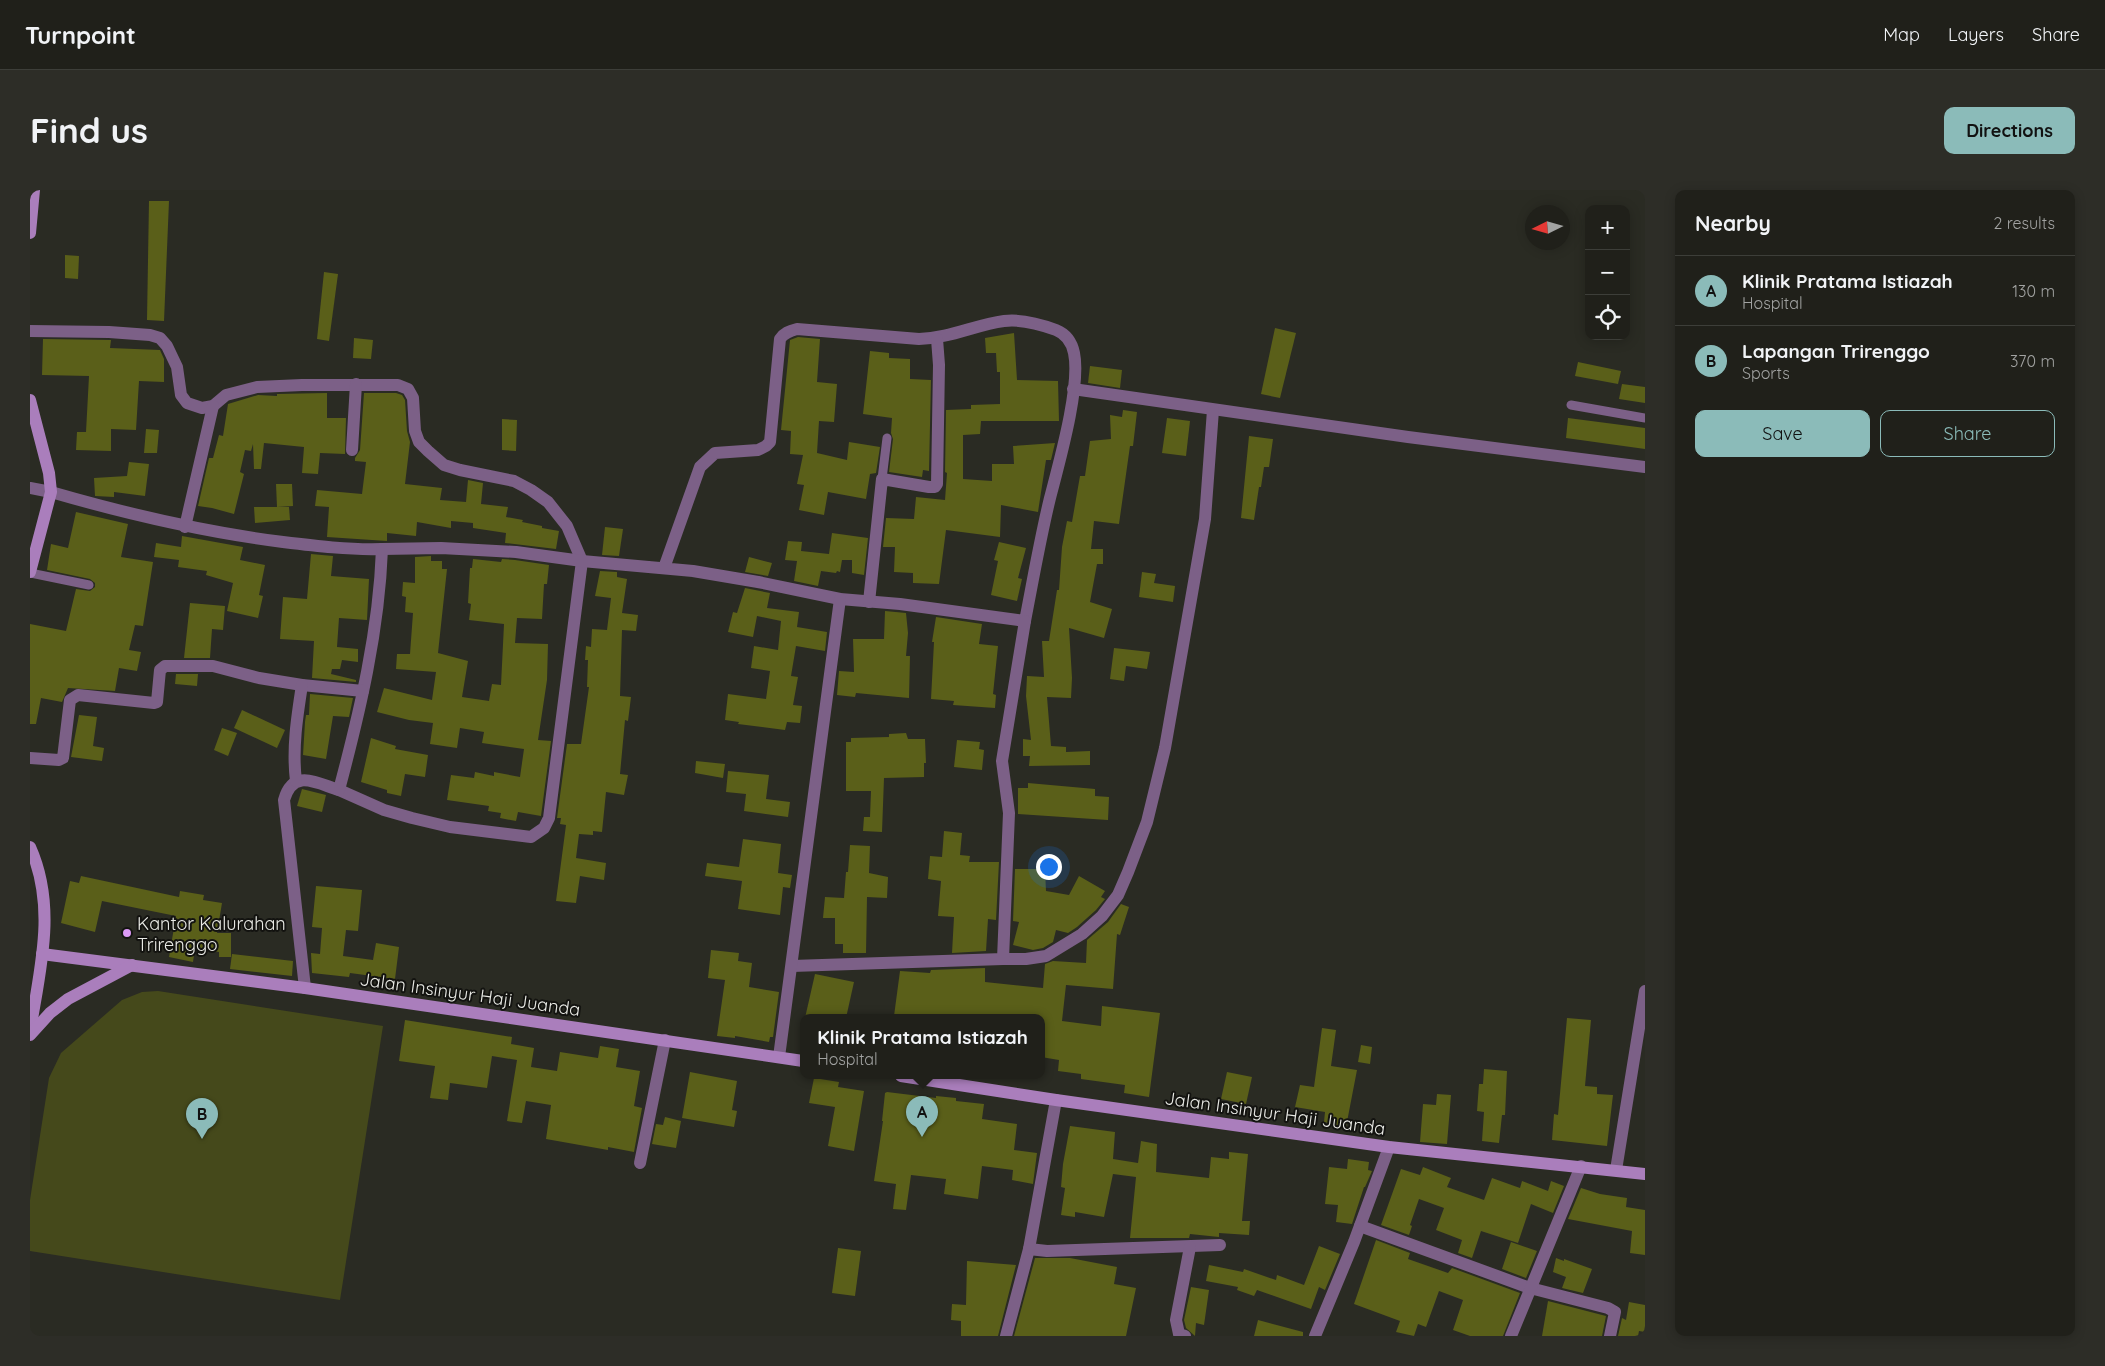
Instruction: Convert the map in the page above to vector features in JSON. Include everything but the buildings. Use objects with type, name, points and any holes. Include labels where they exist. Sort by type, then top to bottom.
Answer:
[{"type":"main road","points":[[30,233],[34,190]]},
{"type":"main road","points":[[30,400],[49,473],[51,492],[30,572]]},
{"type":"main road","points":[[30,847],[41,881],[45,904],[45,933],[32,1006],[30,1030]]},
{"type":"main road","name":"Jalan Insinyur Haji Juanda","points":[[42,954],[305,988],[800,1060]]},
{"type":"main road","points":[[30,1035],[50,1013],[68,999],[132,965]]},
{"type":"main road","name":"Jalan Insinyur Haji Juanda","points":[[920,1079],[1389,1147],[1645,1174]]},
{"type":"street","points":[[664,568],[700,467],[715,454],[758,450],[770,442],[780,339],[783,334],[797,329],[937,339],[1005,321],[1022,321],[1058,330],[1072,344],[1074,354],[1073,389],[1025,621],[1002,762],[1009,813],[1003,959]]},
{"type":"street","points":[[30,331],[109,332],[150,335],[160,338],[173,356],[177,367],[181,395],[187,403],[202,408],[212,406],[226,395],[257,387],[356,384],[398,385],[408,389],[413,398],[415,431],[419,442],[428,451],[444,464],[460,470],[514,481],[531,490],[548,502],[568,526],[582,561],[549,818],[544,828],[532,837],[450,827],[384,810],[339,790],[308,781],[296,782],[287,789],[284,800],[305,988]]},
{"type":"street","points":[[869,602],[882,479],[929,487],[935,487],[937,484],[939,365],[937,339]]},
{"type":"street","points":[[352,450],[356,384]]},
{"type":"street","points":[[1073,389],[1213,410],[1645,466]]},
{"type":"street","points":[[185,527],[212,406]]},
{"type":"street","points":[[792,966],[1026,959],[1046,956],[1082,934],[1102,916],[1118,895],[1147,822],[1165,748],[1204,519],[1213,410]]},
{"type":"street","points":[[30,488],[185,527],[305,545],[354,549],[485,549],[582,561],[664,568],[758,582],[840,599],[900,604],[1025,621]]},
{"type":"street","points":[[339,790],[363,691],[377,607],[382,549]]},
{"type":"street","points":[[779,1057],[840,599]]},
{"type":"street","points":[[30,758],[59,760],[63,758],[70,700],[73,696],[154,703],[157,702],[160,670],[165,666],[213,666],[259,678],[302,685],[363,691]]},
{"type":"street","points":[[296,782],[294,764],[295,742],[302,685]]},
{"type":"street","points":[[1616,1170],[1645,991]]},
{"type":"street","points":[[640,1162],[665,1040]]},
{"type":"street","points":[[1006,1336],[1028,1249],[1056,1100]]},
{"type":"street","points":[[1315,1336],[1360,1226],[1389,1147]]},
{"type":"street","points":[[1511,1336],[1581,1166]]},
{"type":"street","points":[[1360,1226],[1530,1288],[1608,1308],[1614,1312],[1610,1336]]},
{"type":"street","points":[[1028,1249],[1220,1245]]},
{"type":"street","points":[[1185,1336],[1179,1334],[1176,1320],[1190,1247]]},
{"type":"lane","points":[[1571,405],[1645,418]]},
{"type":"lane","points":[[882,479],[887,438]]},
{"type":"lane","points":[[30,572],[88,585]]},
{"type":"green space","points":[[158,991],[383,1026],[340,1300],[30,1251],[30,1200],[49,1078],[61,1053],[122,1000],[142,992]]},
{"type":"place","name":"Kantor Kalurahan Trirenggo","points":[[127,933]]},
{"type":"place","name":"Klinik Pratama Istiazah","points":[[922,1137]]},
{"type":"place","name":"Lapangan Trirenggo","points":[[202,1139]]}]
